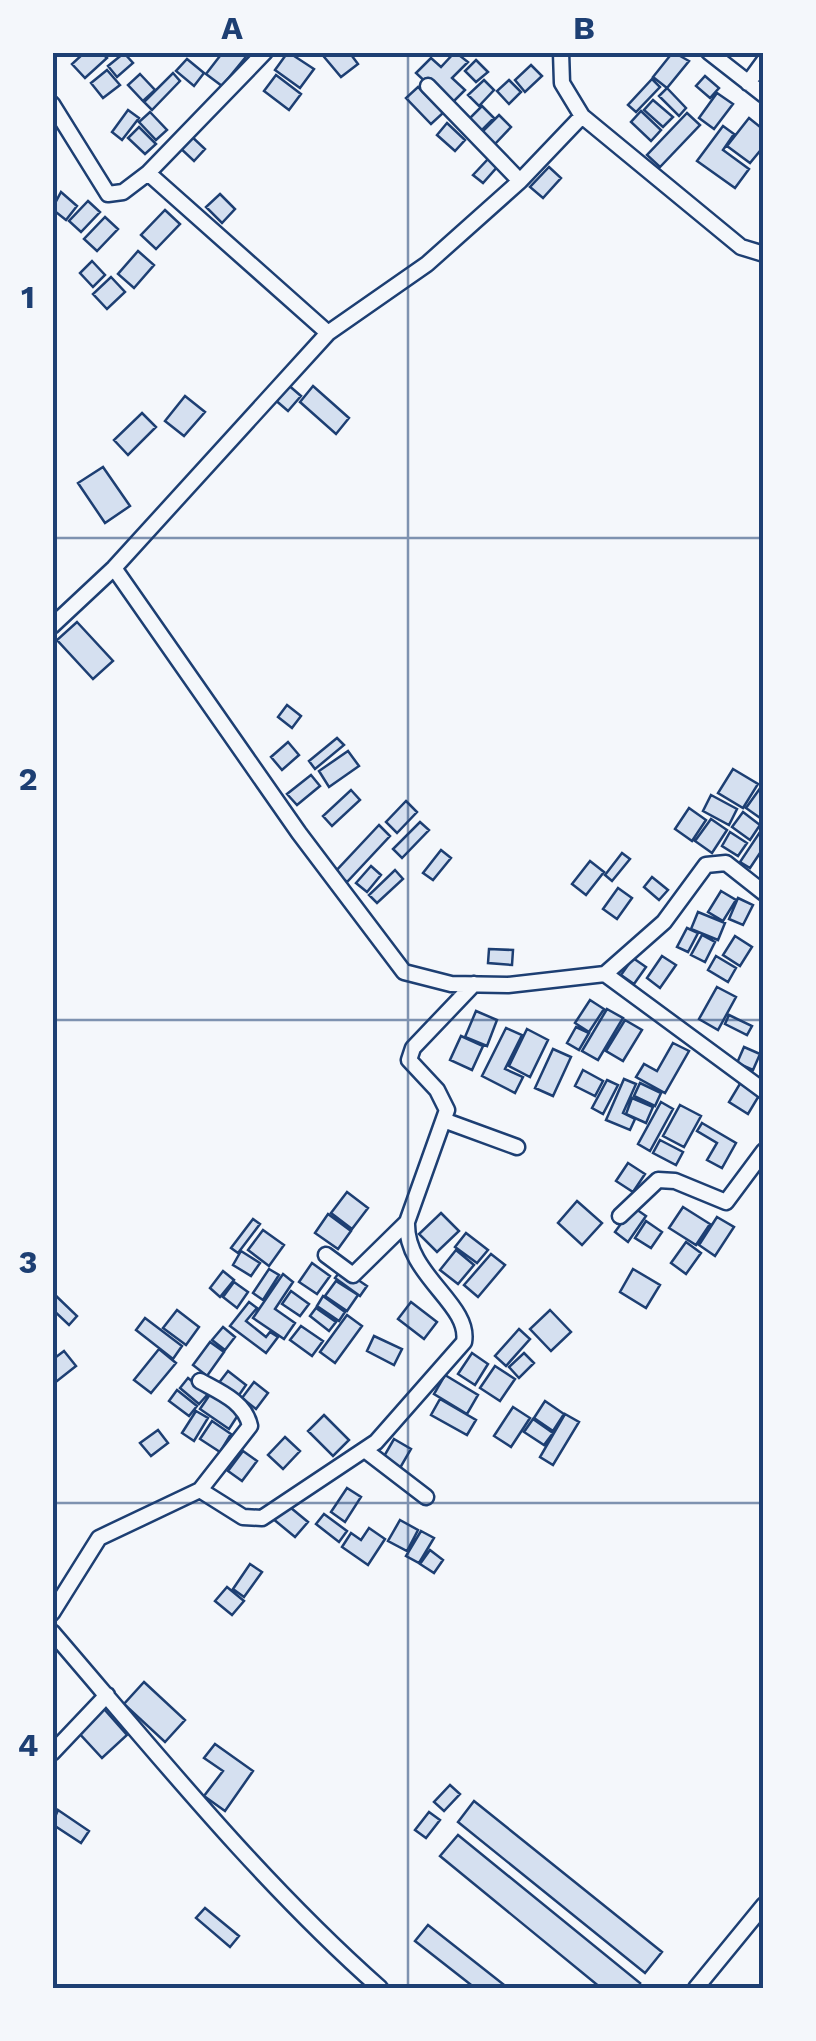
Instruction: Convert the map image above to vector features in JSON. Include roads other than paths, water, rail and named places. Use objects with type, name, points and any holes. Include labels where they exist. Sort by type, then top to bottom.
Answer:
[{"type":"street","points":[[52,104],[108,194],[123,192],[148,173],[265,52]]},
{"type":"street","points":[[709,52],[764,96]]},
{"type":"street","points":[[560,53],[562,83],[582,116],[742,247],[764,254]]},
{"type":"street","points":[[748,83],[764,61]]},
{"type":"street","points":[[428,86],[520,181]]},
{"type":"street","points":[[52,626],[114,568],[328,333],[427,264],[520,181],[582,116]]},
{"type":"street","points":[[148,173],[328,333]]},
{"type":"street","points":[[114,568],[390,960],[419,978],[508,986],[605,974],[664,922],[706,864],[726,863],[760,884]]},
{"type":"street","points":[[605,974],[764,1091]]},
{"type":"street","points":[[326,1254],[354,1275],[406,1222],[446,1121],[445,1103],[408,1060],[409,1053],[474,984]]},
{"type":"street","points":[[446,1121],[517,1147]]},
{"type":"street","points":[[620,1216],[658,1180],[674,1181],[726,1202],[764,1151]]},
{"type":"street","points":[[200,1490],[253,1520],[366,1451],[454,1356],[466,1330],[408,1250],[406,1222]]},
{"type":"street","points":[[52,1613],[99,1538],[200,1490],[250,1426],[246,1413],[200,1381]]},
{"type":"street","points":[[366,1451],[426,1497]]},
{"type":"street","points":[[52,1632],[339,1952],[380,1988]]},
{"type":"street","points":[[52,1753],[107,1696]]},
{"type":"street","points":[[696,1988],[764,1904]]}]
